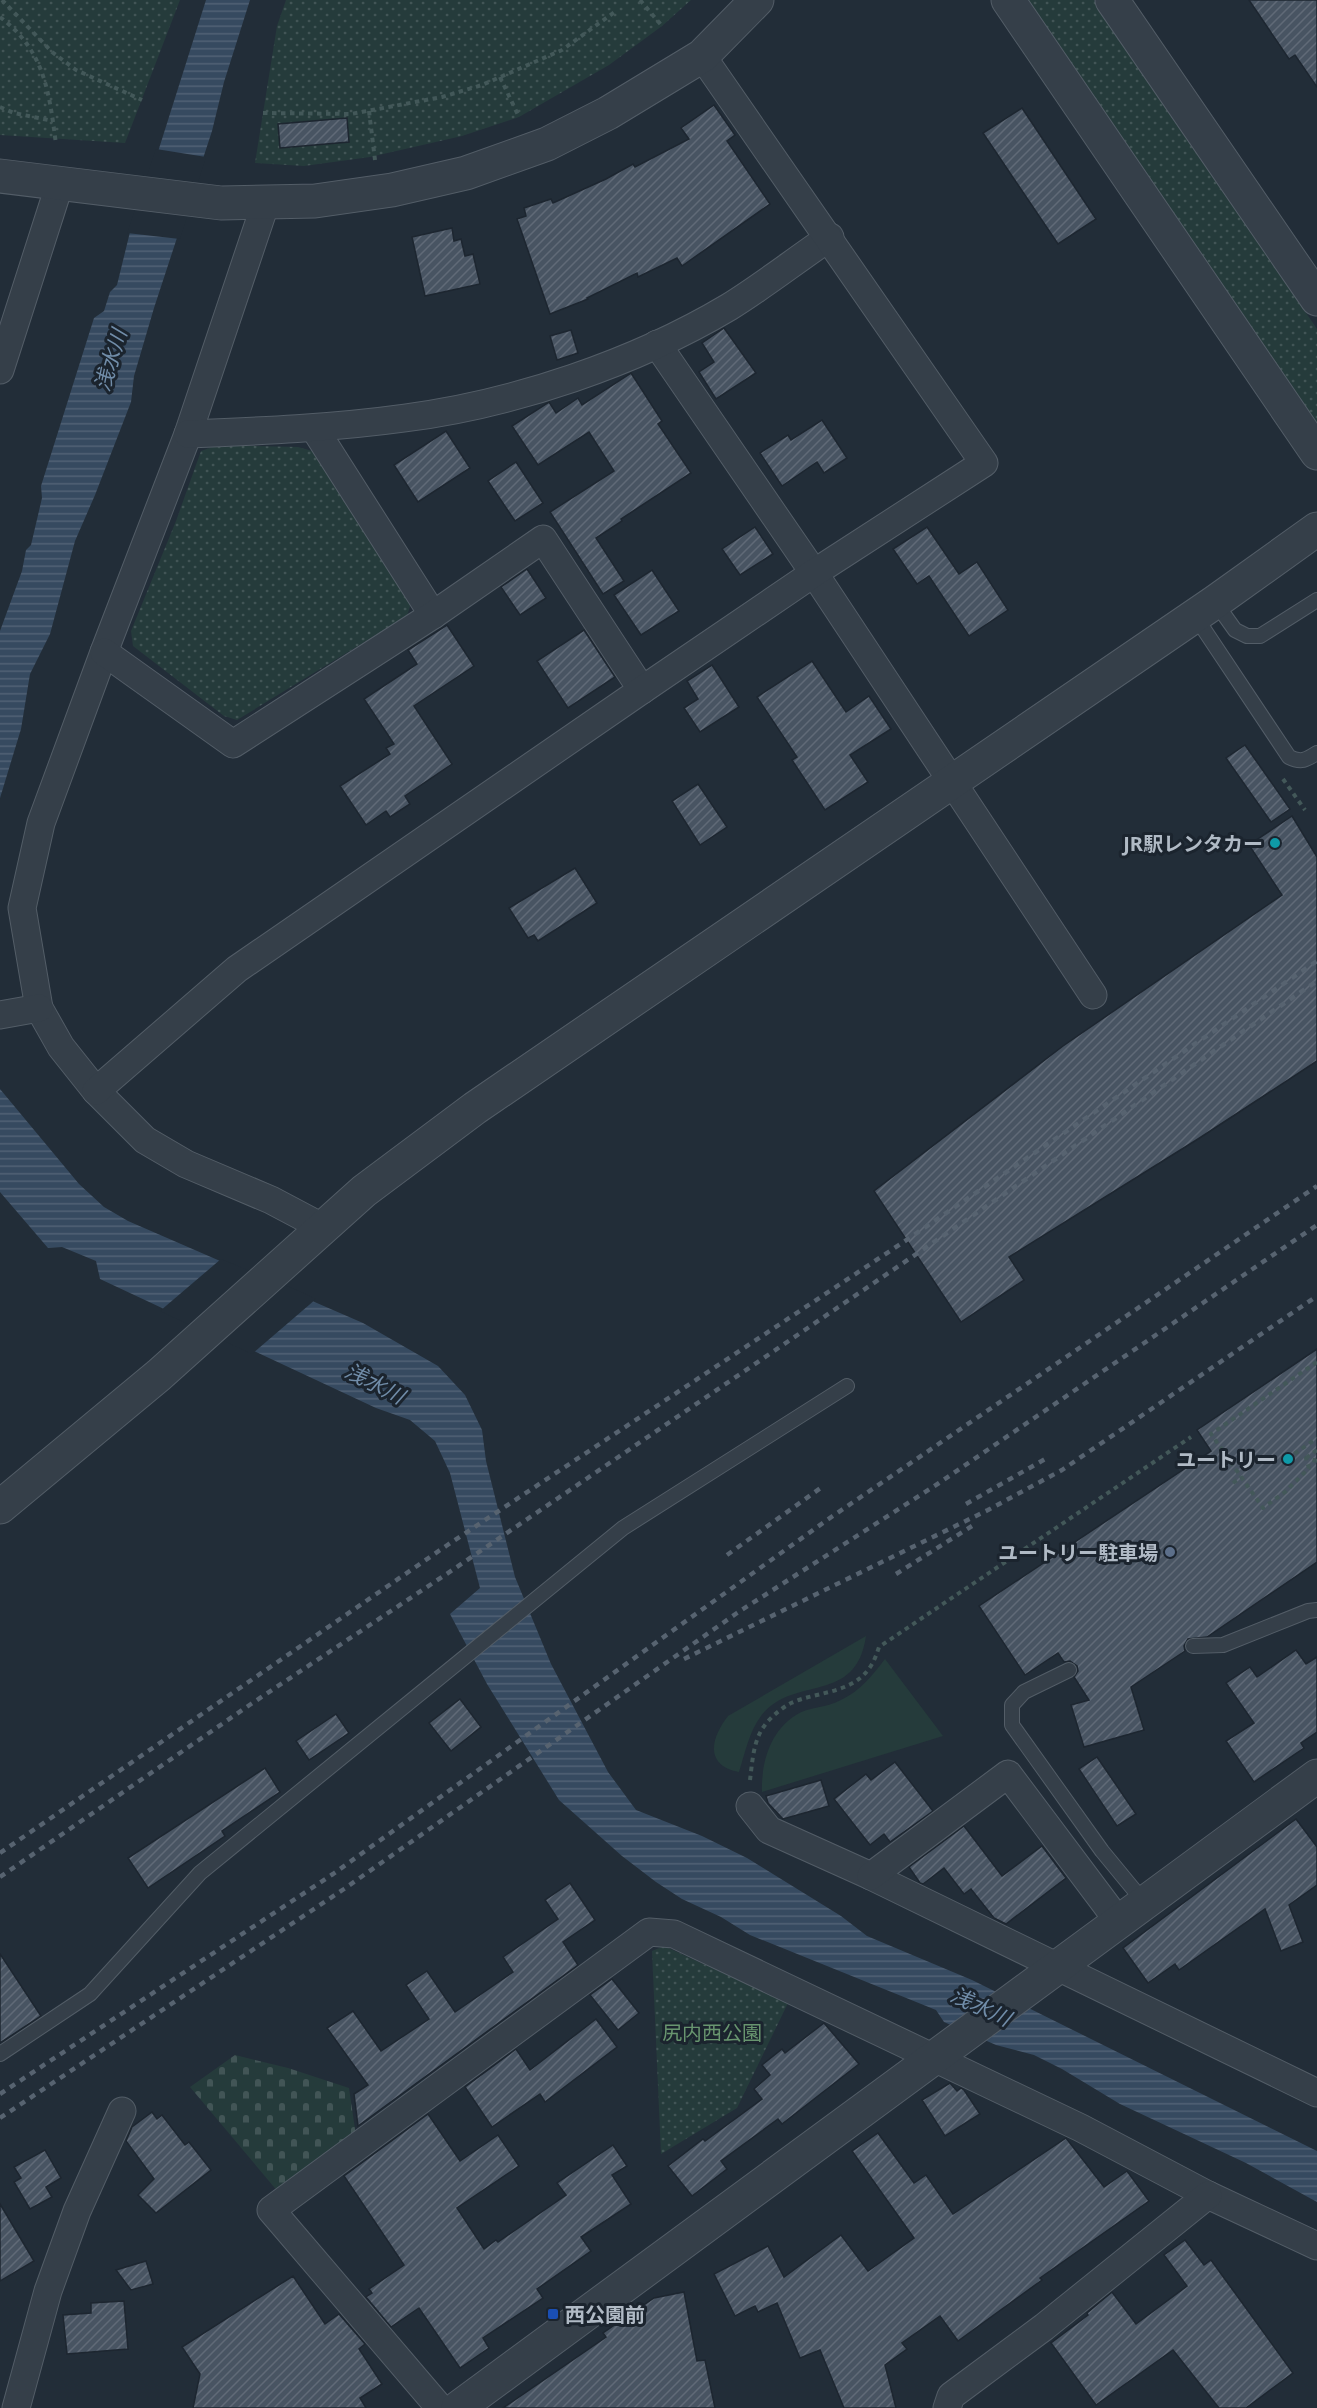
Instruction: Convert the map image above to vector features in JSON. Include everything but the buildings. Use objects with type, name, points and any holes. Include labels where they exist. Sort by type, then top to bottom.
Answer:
[{"type":"street","points":[[0,176],[221,203],[315,201],[392,190],[466,173],[547,144],[608,113],[702,56],[757,0]]},
{"type":"street","points":[[1008,0],[1317,453]]},
{"type":"street","points":[[1112,0],[1317,299]]},
{"type":"street","points":[[96,1091],[237,969],[814,573],[984,463],[830,237],[702,56]]},
{"type":"street","points":[[0,370],[60,183]]},
{"type":"street","points":[[266,202],[188,434],[41,823],[22,909],[39,1008],[61,1047],[96,1091],[145,1140],[186,1164],[271,1200],[322,1227]]},
{"type":"street","points":[[188,434],[314,428],[407,418],[467,407],[575,378],[657,344],[729,307],[830,237]]},
{"type":"street","points":[[657,344],[814,573],[1093,995]]},
{"type":"street","points":[[314,428],[433,615]]},
{"type":"street","points":[[0,1507],[159,1375],[364,1191],[475,1108],[1205,609],[1317,529]]},
{"type":"street","points":[[104,652],[232,744],[433,615],[543,539],[642,690]]},
{"type":"street","points":[[0,1015],[39,1008]]},
{"type":"street","points":[[871,1876],[1008,1774],[1131,1912]]},
{"type":"street","points":[[458,2408],[1317,1776]]},
{"type":"street","points":[[750,1806],[769,1830],[871,1876],[1053,1972],[1317,2093]]},
{"type":"street","points":[[440,2408],[271,2210],[649,1932],[674,1934],[941,2053],[1208,2195],[1317,2246]]},
{"type":"street","points":[[16,2408],[48,2291],[78,2211],[122,2111]]},
{"type":"street","points":[[947,2408],[951,2396],[1044,2327],[1208,2195]]},
{"type":"lane","points":[[1205,609],[1234,630],[1247,636],[1260,636],[1317,600]]},
{"type":"lane","points":[[1205,609],[1288,758],[1297,761],[1306,760],[1317,753]]},
{"type":"lane","points":[[0,2054],[90,1994],[200,1873],[623,1528],[847,1386]]},
{"type":"lane","points":[[1193,1646],[1222,1645],[1308,1611],[1317,1610]]},
{"type":"lane","points":[[1069,1670],[1024,1692],[1012,1705],[1012,1725],[1102,1851],[1131,1912]]},
{"type":"path","points":[[2,0],[52,52],[76,70],[141,100]]},
{"type":"path","points":[[640,0],[662,26]]},
{"type":"path","points":[[262,113],[351,114],[442,97],[500,77],[562,50],[615,11]]},
{"type":"path","points":[[0,17],[26,41],[43,72],[56,144]]},
{"type":"path","points":[[19,34],[27,27]]},
{"type":"path","points":[[500,77],[519,117]]},
{"type":"path","points":[[0,107],[14,113],[53,121]]},
{"type":"path","points":[[369,111],[375,160]]},
{"type":"path","points":[[1306,1458],[1309,1468],[1285,1492],[1263,1508],[1211,1434],[1317,1362]]},
{"type":"path","points":[[750,1806],[753,1756],[760,1732],[774,1715],[791,1703],[836,1691],[853,1683],[871,1666],[879,1647],[1191,1437]]},
{"type":"path","points":[[1287,1459],[1317,1438]]},
{"type":"path","points":[[1306,1458],[1317,1450]]},
{"type":"path","points":[[1306,1458],[1317,1461]]},
{"type":"path","points":[[1233,1483],[1241,1478]]},
{"type":"green space","points":[[0,0],[180,0],[125,143],[0,135]]},
{"type":"green space","points":[[286,0],[691,0],[662,26],[609,65],[519,117],[462,136],[370,157],[304,166],[255,163],[277,26]]},
{"type":"green space","points":[[1028,0],[1094,0],[1317,329],[1317,427]]},
{"type":"green space","points":[[218,445],[298,447],[316,452],[412,600],[407,616],[237,720],[224,716],[133,646],[131,631],[176,521],[201,451]]},
{"type":"green space","points":[[866,1636],[860,1658],[850,1672],[837,1681],[774,1703],[761,1716],[750,1736],[739,1772],[720,1763],[714,1750],[715,1742],[728,1716]]},
{"type":"green space","points":[[885,1659],[943,1736],[762,1792],[765,1759],[774,1739],[787,1722],[801,1712],[836,1703],[848,1696],[860,1688]]},
{"type":"green space","name":"尻内西公園","points":[[664,1946],[788,2003],[737,2108],[661,2154],[652,1951]]},
{"type":"green space","points":[[235,2055],[288,2068],[349,2088],[356,2136],[279,2193],[190,2087]]},
{"type":"water","name":"浅水川","points":[[206,0],[250,0],[224,82],[212,131],[154,308],[134,376],[131,402],[75,541],[50,634],[30,674],[21,729],[0,798],[0,631],[22,571],[26,550],[31,545],[42,498],[41,486],[94,318],[104,311],[110,292],[117,285],[130,232],[150,177]]},
{"type":"water","name":"浅水川","points":[[0,1089],[79,1184],[104,1207],[128,1221],[363,1323],[438,1366],[465,1395],[482,1430],[486,1461],[515,1577],[551,1664],[608,1772],[636,1810],[702,1836],[747,1858],[841,1916],[867,1936],[972,1980],[1317,2151],[1317,2202],[1246,2163],[1120,2104],[1034,2055],[996,2045],[944,2022],[936,2010],[750,1935],[721,1917],[682,1899],[622,1856],[559,1800],[487,1684],[450,1614],[480,1588],[450,1473],[435,1441],[410,1420],[376,1408],[100,1279],[96,1261],[62,1247],[48,1248],[0,1192]]},
{"type":"pier","points":[[156,149],[206,157],[180,239],[127,233]]},
{"type":"pier","points":[[221,1259],[316,1299],[252,1354],[160,1311]]},
{"type":"railway","points":[[0,1853],[446,1546],[902,1243],[1317,961]]},
{"type":"railway","points":[[0,1877],[251,1704],[454,1569],[1317,981]]},
{"type":"railway","points":[[0,2094],[333,1874],[827,1520],[1317,1186]]},
{"type":"railway","points":[[0,2118],[344,1889],[737,1613],[939,1483],[1317,1225]]},
{"type":"railway","points":[[684,1659],[988,1510],[1062,1470],[1317,1296]]},
{"type":"railway","points":[[966,1504],[1047,1458]]},
{"type":"railway","points":[[727,1555],[822,1487]]},
{"type":"railway","points":[[896,1574],[972,1526]]},
{"type":"place","name":"JR駅レンタカー","points":[[1275,843]]},
{"type":"place","name":"ユートリー","points":[[1288,1459]]},
{"type":"place","name":"ユートリー駐車場","points":[[1170,1552]]},
{"type":"place","name":"西公園前","points":[[553,2314]]}]
